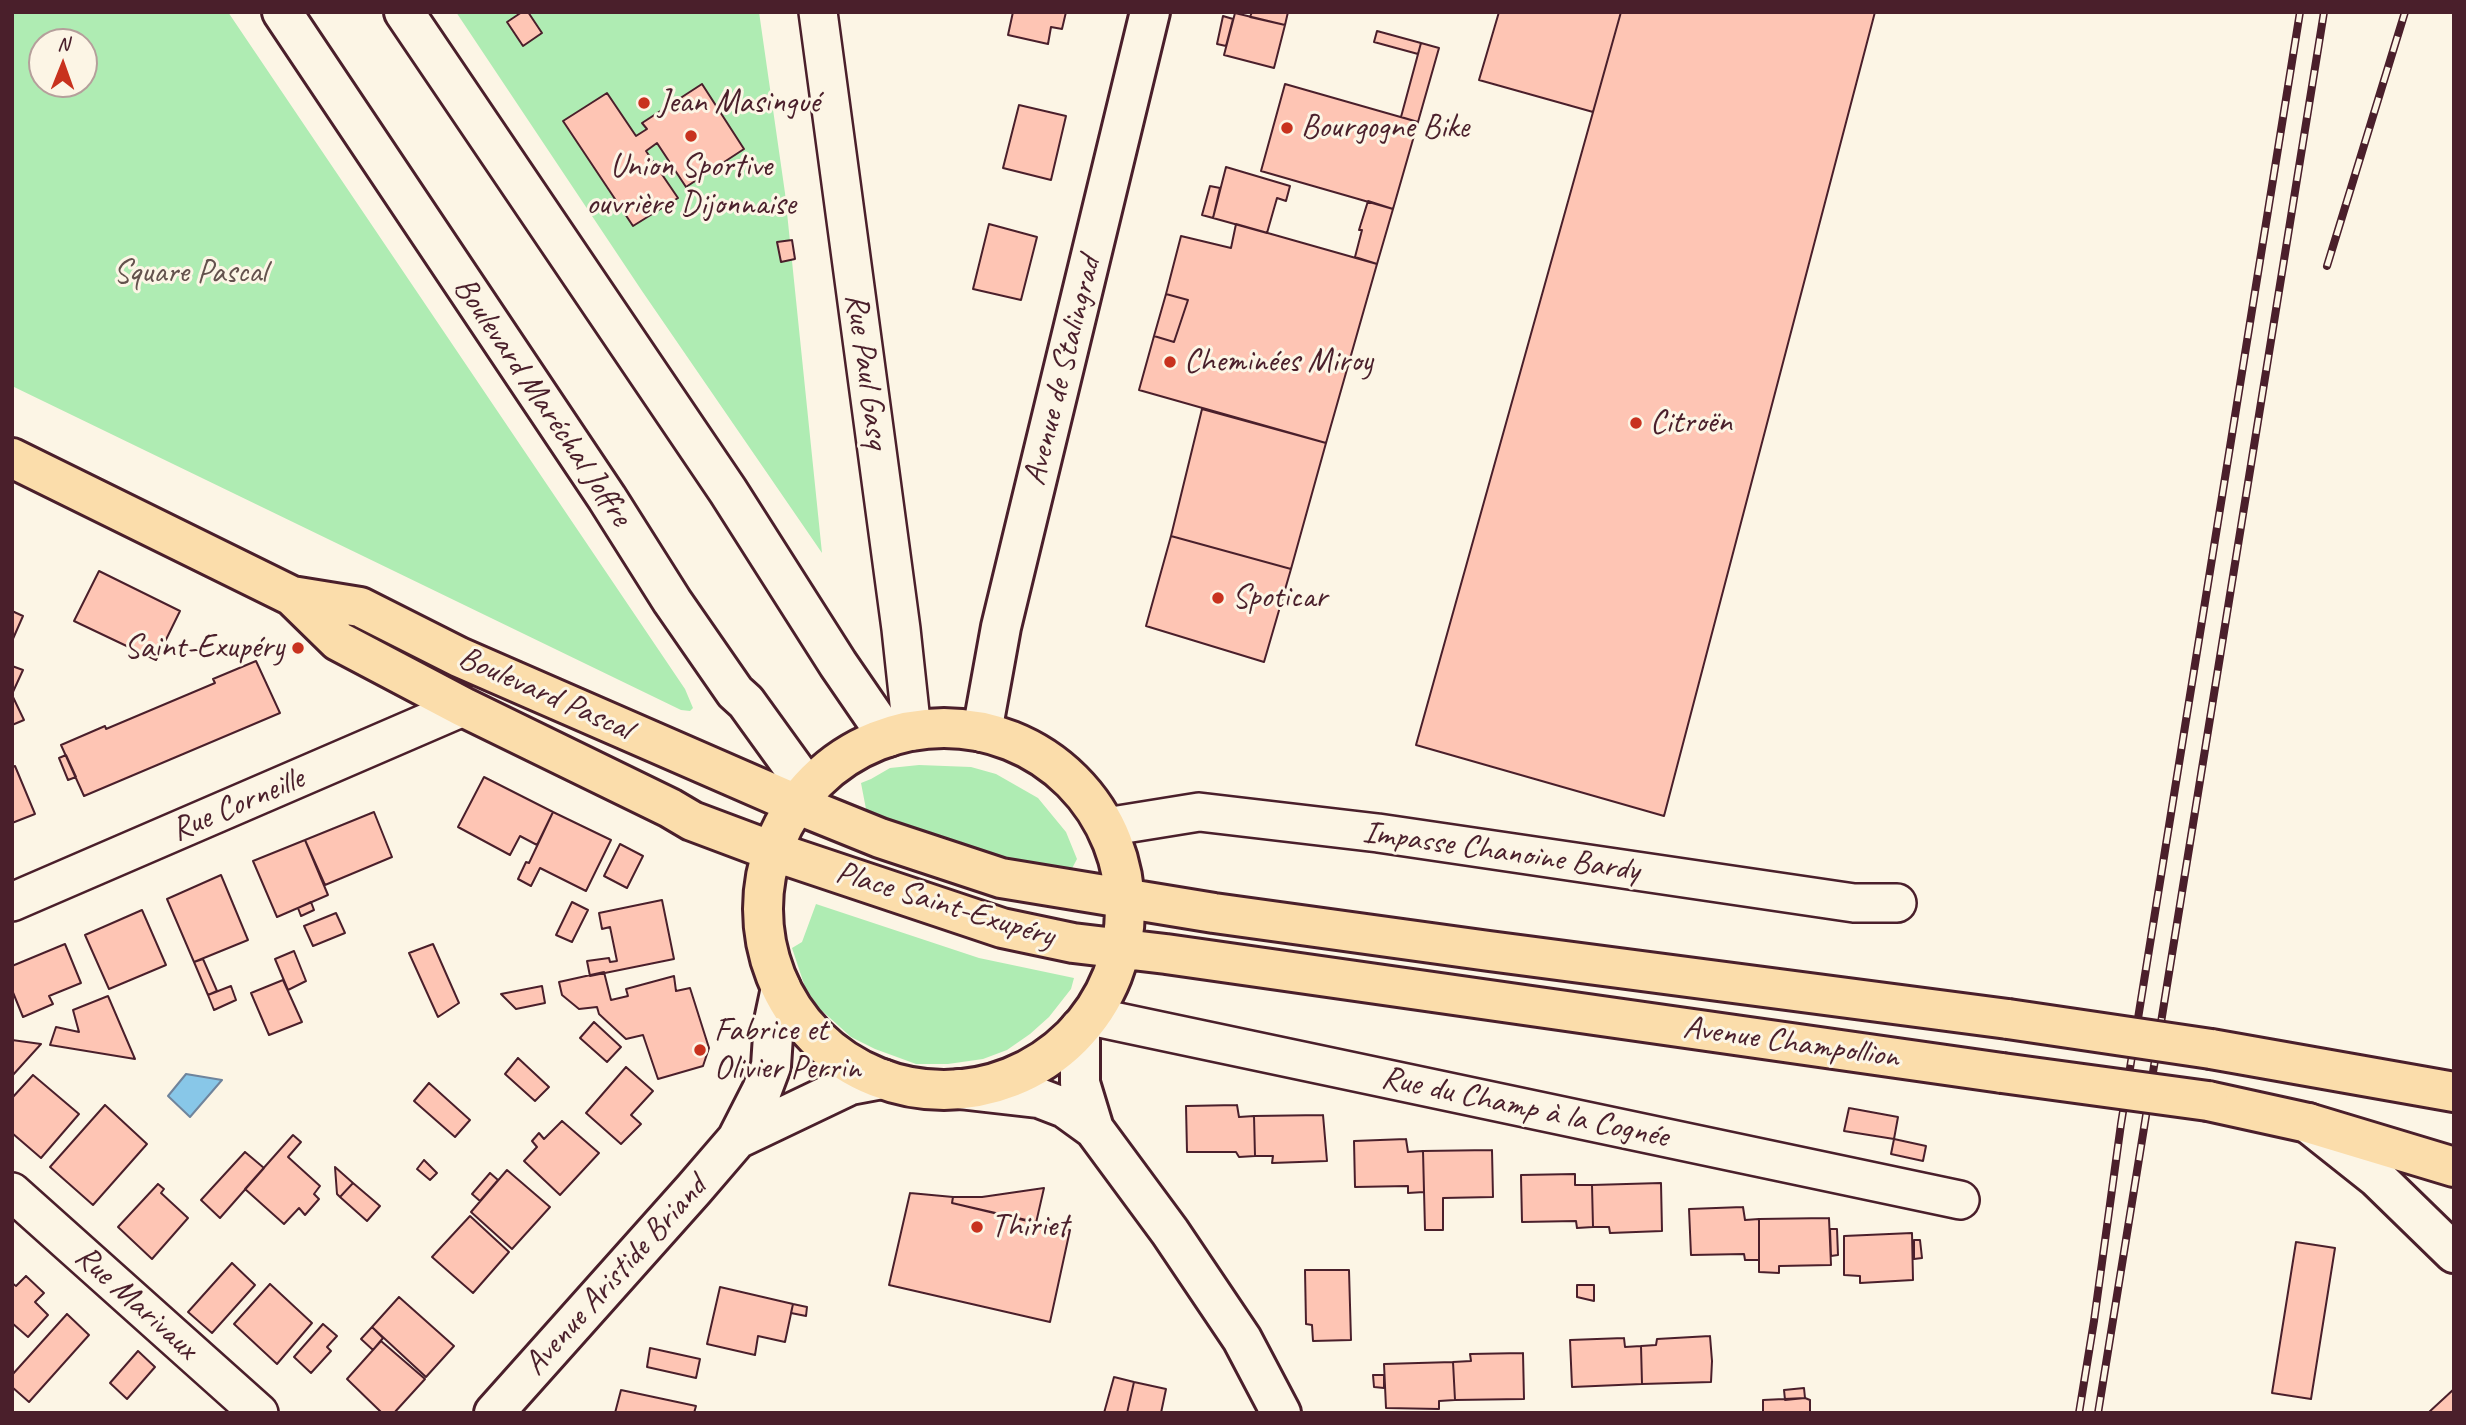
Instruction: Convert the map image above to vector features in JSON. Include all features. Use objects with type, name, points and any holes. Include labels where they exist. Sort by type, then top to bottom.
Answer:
[{"type":"main road","name":"Boulevard Maréchal Joffre","points":[[282,12],[607,498],[672,601],[735,692],[746,702],[802,796]]},
{"type":"main road","points":[[404,12],[728,491],[838,664],[900,734]]},
{"type":"main road","name":"Avenue de Stalingrad","points":[[982,732],[1001,627],[1150,12]]},
{"type":"main road","name":"Boulevard Pascal","points":[[12,458],[292,596],[360,607],[459,657],[802,796]]},
{"type":"main road","name":"Boulevard Pascal","points":[[292,596],[338,641],[463,707],[692,821],[772,851]]},
{"type":"main road","points":[[960,1089],[988,1084],[1018,1074],[1043,1060],[1070,1039],[1085,1022],[1108,987],[1121,948],[1125,899],[1117,856],[1106,827],[1076,785],[1047,760],[1020,745],[982,732],[945,728],[900,734],[852,752],[824,773],[802,796],[783,826],[772,851],[764,885],[762,920],[771,963],[781,988],[795,1012],[814,1035],[835,1054],[882,1079],[917,1087],[1012,1093],[1039,1098],[1065,1108],[1094,1129],[1170,1232],[1242,1339],[1280,1413]]},
{"type":"main road","name":"Place Saint-Exupéry","points":[[802,796],[880,838],[1001,878],[1125,899]]},
{"type":"main road","name":"Place Saint-Exupéry","points":[[772,851],[1002,928],[1073,943],[1121,948]]},
{"type":"main road","name":"Avenue Champollion","points":[[1125,899],[1686,978],[2008,1019],[2211,1049],[2454,1092]]},
{"type":"main road","name":"Avenue Champollion","points":[[1121,948],[2208,1101],[2308,1123],[2454,1167]]},
{"type":"main road","name":"Avenue Aristide Briand","points":[[494,1413],[737,1139],[771,1066],[774,1021],[781,988]]},
{"type":"main road","points":[[1085,1022],[1080,1083],[1094,1129]]},
{"type":"main road","name":"Avenue Aristide Briand","points":[[737,1139],[850,1085],[882,1079]]},
{"type":"main road","points":[[2308,1123],[2376,1177],[2454,1253]]},
{"type":"street","name":"Rue Paul Gasq","points":[[818,12],[899,615],[900,734]]},
{"type":"street","name":"Rue Corneille","points":[[12,902],[463,707]]},
{"type":"street","name":"Impasse Chanoine Bardy","points":[[1106,827],[1199,812],[1378,833],[1854,902],[1897,903]]},
{"type":"street","name":"Rue du Champ à la Cognée","points":[[1085,1022],[1959,1200]]},
{"type":"street","name":"Rue Marivaux","points":[[12,1192],[259,1413]]},
{"type":"green space","name":"Square Pascal","points":[[12,12],[228,12],[685,689],[693,708],[690,711],[681,710],[12,386]]},
{"type":"green space","name":"Jean Masingué","points":[[456,12],[759,12],[785,193],[822,553],[642,291]]},
{"type":"green space","points":[[919,765],[971,767],[996,774],[1038,798],[1066,832],[1077,859],[1068,876],[979,855],[872,819],[866,809],[861,783],[890,768]]},
{"type":"green space","points":[[816,904],[979,958],[1074,978],[1071,989],[1049,1017],[1007,1050],[983,1059],[948,1064],[916,1064],[851,1037],[819,1008],[805,987],[792,948],[802,942]]},
{"type":"water","points":[[186,1074],[222,1080],[190,1117],[168,1096]]},
{"type":"building","points":[[522,12],[528,12],[542,33],[523,46],[507,22]]},
{"type":"building","points":[[1013,12],[1066,12],[1062,29],[1051,27],[1048,44],[1008,35]]},
{"type":"building","points":[[1252,12],[1288,12],[1285,25],[1250,17]]},
{"type":"building","points":[[1499,12],[1621,12],[1593,112],[1479,80]]},
{"type":"building","name":"Citroën","points":[[1621,12],[1875,12],[1664,816],[1416,745]]},
{"type":"building","points":[[1235,13],[1285,25],[1274,68],[1224,55]]},
{"type":"building","points":[[1223,16],[1233,19],[1226,46],[1217,44]]},
{"type":"building","points":[[1377,31],[1421,43],[1418,54],[1374,42]]},
{"type":"building","points":[[1421,43],[1439,48],[1418,122],[1401,117]]},
{"type":"building","points":[[702,84],[744,149],[686,187],[657,143],[646,151],[678,198],[633,226],[563,121],[607,93],[636,136],[647,129],[642,123]]},
{"type":"building","points":[[1285,84],[1418,122],[1393,209],[1261,171]]},
{"type":"building","points":[[1019,105],[1066,116],[1051,180],[1003,168]]},
{"type":"building","points":[[1226,167],[1290,186],[1286,201],[1277,198],[1267,233],[1213,218]]},
{"type":"building","points":[[1210,186],[1220,188],[1213,218],[1202,215]]},
{"type":"building","points":[[1368,201],[1393,209],[1377,264],[1355,257],[1362,230],[1359,230]]},
{"type":"building","points":[[989,224],[1037,237],[1021,300],[973,289]]},
{"type":"building","points":[[1236,224],[1377,264],[1326,443],[1139,390],[1154,336],[1174,342],[1188,300],[1166,294],[1181,236],[1231,248]]},
{"type":"building","points":[[792,240],[795,259],[781,262],[777,242]]},
{"type":"building","points":[[1166,294],[1188,300],[1174,342],[1154,336]]},
{"type":"building","points":[[1202,409],[1326,443],[1291,569],[1171,536]]},
{"type":"building","name":"Spoticar","points":[[1171,536],[1291,569],[1264,662],[1146,626]]},
{"type":"building","points":[[99,571],[180,611],[156,660],[74,621]]},
{"type":"building","points":[[12,611],[23,616],[12,641]]},
{"type":"building","points":[[256,661],[280,713],[84,796],[61,745],[215,683],[213,679]]},
{"type":"building","points":[[12,666],[23,670],[12,694]]},
{"type":"building","points":[[12,695],[24,720],[12,725]]},
{"type":"building","points":[[66,755],[76,777],[68,780],[59,758]]},
{"type":"building","points":[[15,766],[35,814],[12,823],[12,767]]},
{"type":"building","points":[[484,777],[553,812],[537,845],[520,836],[510,855],[458,827]]},
{"type":"building","points":[[374,812],[392,857],[325,885],[305,840]]},
{"type":"building","points":[[553,812],[611,840],[586,891],[540,868],[531,886],[518,879],[526,862],[529,863]]},
{"type":"building","points":[[305,840],[328,895],[277,917],[253,861]]},
{"type":"building","points":[[620,844],[643,856],[627,888],[604,876]]},
{"type":"building","points":[[221,875],[248,940],[194,962],[167,899]]},
{"type":"building","points":[[662,900],[674,959],[590,976],[587,961],[609,958],[610,962],[617,961],[610,927],[602,929],[599,913]]},
{"type":"building","points":[[311,902],[314,910],[301,916],[298,908]]},
{"type":"building","points":[[572,902],[588,910],[572,942],[556,935]]},
{"type":"building","points":[[142,910],[166,965],[109,989],[85,935]]},
{"type":"building","points":[[336,913],[345,933],[313,946],[304,926]]},
{"type":"building","points":[[65,944],[81,983],[49,996],[53,1004],[23,1017],[12,990],[12,966]]},
{"type":"building","points":[[433,944],[459,1003],[438,1017],[409,953]]},
{"type":"building","points":[[294,951],[306,981],[288,990],[275,959]]},
{"type":"building","points":[[203,959],[217,991],[208,995],[194,962]]},
{"type":"building","points":[[604,972],[611,1000],[628,996],[626,989],[674,976],[676,991],[690,988],[709,1048],[703,1066],[658,1079],[643,1035],[626,1039],[599,1014],[597,1007],[579,1009],[562,995],[559,982]]},
{"type":"building","points":[[283,980],[302,1022],[269,1035],[251,993]]},
{"type":"building","points":[[231,986],[236,1000],[214,1010],[208,995]]},
{"type":"building","points":[[542,986],[545,1003],[516,1009],[501,994]]},
{"type":"building","points":[[108,996],[135,1059],[50,1045],[56,1027],[79,1032],[73,1010]]},
{"type":"building","points":[[594,1022],[621,1047],[607,1062],[580,1038]]},
{"type":"building","points":[[12,1040],[41,1044],[12,1076]]},
{"type":"building","points":[[518,1058],[549,1087],[535,1101],[505,1074]]},
{"type":"building","points":[[626,1067],[653,1091],[631,1115],[641,1124],[621,1144],[586,1113]]},
{"type":"building","points":[[33,1075],[79,1114],[41,1158],[12,1133],[12,1098]]},
{"type":"building","points":[[429,1083],[470,1120],[455,1137],[414,1101]]},
{"type":"building","points":[[105,1105],[147,1144],[93,1205],[50,1167]]},
{"type":"building","points":[[1237,1105],[1239,1117],[1254,1116],[1255,1156],[1239,1157],[1236,1152],[1187,1152],[1186,1106]]},
{"type":"building","points":[[1849,1108],[1898,1117],[1894,1139],[1844,1131]]},
{"type":"building","points":[[1323,1115],[1327,1161],[1272,1163],[1273,1156],[1255,1156],[1254,1116]]},
{"type":"building","points":[[562,1121],[599,1153],[560,1195],[524,1161],[537,1147],[532,1141],[539,1133],[544,1139]]},
{"type":"building","points":[[293,1135],[301,1142],[288,1157],[320,1186],[314,1194],[319,1199],[305,1215],[299,1208],[284,1224],[245,1189]]},
{"type":"building","points":[[1406,1139],[1408,1152],[1423,1151],[1424,1192],[1408,1193],[1408,1186],[1355,1187],[1354,1141]]},
{"type":"building","points":[[1894,1139],[1926,1146],[1923,1161],[1891,1154]]},
{"type":"building","points":[[1492,1150],[1493,1197],[1443,1198],[1443,1230],[1425,1230],[1423,1151]]},
{"type":"building","points":[[245,1152],[264,1168],[220,1218],[201,1200]]},
{"type":"building","points":[[424,1160],[437,1173],[430,1180],[417,1169]]},
{"type":"building","points":[[335,1167],[353,1183],[340,1197],[337,1194]]},
{"type":"building","points":[[507,1170],[550,1207],[512,1249],[471,1212]]},
{"type":"building","points":[[490,1173],[498,1180],[480,1201],[472,1194]]},
{"type":"building","points":[[1575,1174],[1575,1185],[1592,1185],[1593,1227],[1577,1228],[1576,1221],[1522,1222],[1521,1175]]},
{"type":"building","points":[[353,1183],[380,1206],[367,1221],[340,1197]]},
{"type":"building","points":[[1661,1183],[1662,1231],[1610,1233],[1609,1227],[1593,1227],[1592,1185]]},
{"type":"building","points":[[158,1184],[164,1189],[161,1193],[188,1218],[152,1259],[118,1227]]},
{"type":"building","points":[[1044,1188],[1036,1223],[952,1203],[953,1197],[982,1197]]},
{"type":"building","points":[[910,1193],[953,1197],[952,1203],[1070,1230],[1050,1322],[889,1285]]},
{"type":"building","points":[[1743,1207],[1745,1220],[1759,1219],[1759,1260],[1745,1260],[1744,1254],[1691,1255],[1689,1209]]},
{"type":"building","points":[[470,1216],[509,1252],[473,1293],[432,1257]]},
{"type":"building","points":[[1829,1218],[1831,1265],[1779,1266],[1779,1273],[1759,1272],[1759,1219]]},
{"type":"building","points":[[1830,1229],[1837,1229],[1838,1255],[1831,1256]]},
{"type":"building","points":[[1912,1233],[1913,1280],[1860,1283],[1860,1276],[1844,1275],[1844,1236]]},
{"type":"building","points":[[1914,1240],[1920,1240],[1922,1258],[1914,1259]]},
{"type":"building","points":[[2296,1242],[2335,1248],[2311,1399],[2272,1393]]},
{"type":"building","points":[[232,1263],[255,1285],[212,1333],[188,1312]]},
{"type":"building","points":[[1305,1270],[1349,1270],[1351,1340],[1313,1341],[1312,1325],[1306,1324]]},
{"type":"building","points":[[26,1276],[44,1293],[35,1302],[48,1315],[28,1337],[12,1323],[12,1283],[16,1286]]},
{"type":"building","points":[[270,1284],[312,1323],[277,1364],[234,1324]]},
{"type":"building","points":[[1577,1285],[1594,1285],[1594,1301],[1577,1297]]},
{"type":"building","points":[[720,1287],[793,1304],[785,1342],[758,1336],[755,1355],[707,1344]]},
{"type":"building","points":[[399,1297],[454,1346],[426,1377],[372,1327]]},
{"type":"building","points":[[793,1304],[807,1307],[806,1316],[791,1313]]},
{"type":"building","points":[[67,1314],[89,1335],[29,1402],[12,1387],[12,1375]]},
{"type":"building","points":[[323,1324],[337,1336],[327,1347],[331,1351],[311,1373],[294,1357]]},
{"type":"building","points":[[372,1327],[383,1338],[373,1350],[361,1339]]},
{"type":"building","points":[[1710,1336],[1711,1382],[1642,1384],[1641,1346],[1656,1345],[1657,1339]]},
{"type":"building","points":[[1624,1338],[1625,1347],[1641,1346],[1642,1384],[1572,1387],[1570,1340]]},
{"type":"building","points":[[381,1341],[425,1379],[394,1413],[382,1413],[347,1379]]},
{"type":"building","points":[[650,1348],[700,1359],[696,1378],[647,1367]]},
{"type":"building","points":[[138,1351],[155,1367],[127,1399],[110,1383]]},
{"type":"building","points":[[1523,1353],[1524,1399],[1455,1400],[1453,1362],[1471,1361],[1470,1354]]},
{"type":"building","points":[[1453,1362],[1455,1400],[1439,1401],[1439,1409],[1386,1408],[1384,1364]]},
{"type":"building","points":[[1373,1375],[1384,1375],[1384,1388],[1374,1387]]},
{"type":"building","points":[[1114,1377],[1134,1382],[1127,1413],[1104,1413]]},
{"type":"building","points":[[1134,1382],[1166,1389],[1161,1413],[1127,1413]]},
{"type":"building","points":[[1804,1388],[1805,1398],[1785,1400],[1784,1390]]},
{"type":"building","points":[[2454,1389],[2454,1413],[2428,1413]]},
{"type":"building","points":[[621,1390],[696,1406],[694,1413],[615,1413]]},
{"type":"building","points":[[1763,1400],[1810,1400],[1810,1413],[1763,1413]]},
{"type":"railway","points":[[2079,1413],[2121,1124],[2300,12]]},
{"type":"railway","points":[[2098,1413],[2324,12]]},
{"type":"railway","points":[[2327,266],[2405,12]]},
{"type":"place","name":"Jean Masingué","points":[[644,103]]},
{"type":"place","name":"Bourgogne Bike","points":[[1287,128]]},
{"type":"place","name":"Union Sportive ouvrière Dijonnaise","points":[[691,136]]},
{"type":"place","name":"Cheminées Miroy","points":[[1170,362]]},
{"type":"place","name":"Citroën","points":[[1636,423]]},
{"type":"place","name":"Spoticar","points":[[1218,598]]},
{"type":"place","name":"Saint-Exupéry","points":[[298,648]]},
{"type":"place","name":"Fabrice et Olivier Perrin","points":[[700,1050]]},
{"type":"place","name":"Thiriet","points":[[977,1227]]}]
